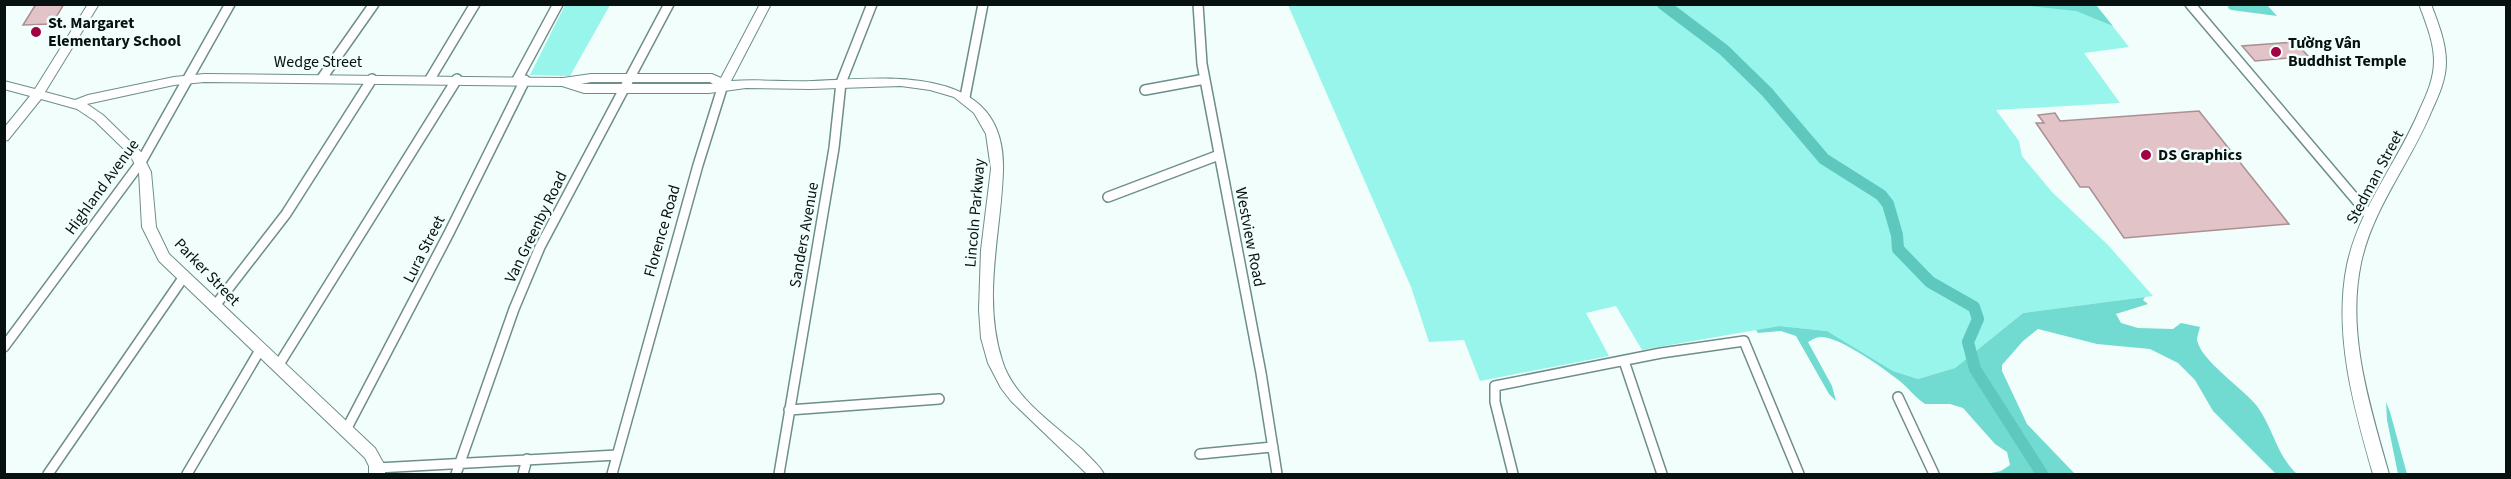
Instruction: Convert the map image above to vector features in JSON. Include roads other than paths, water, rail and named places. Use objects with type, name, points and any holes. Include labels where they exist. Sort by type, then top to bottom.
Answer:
[{"type":"street","points":[[4,137],[39,94],[94,4]]},
{"type":"street","name":"Highland Avenue","points":[[4,347],[141,162],[230,4]]},
{"type":"street","points":[[322,78],[375,4]]},
{"type":"street","points":[[430,79],[475,4]]},
{"type":"street","name":"Lura Street","points":[[346,430],[449,233],[558,4]]},
{"type":"street","name":"Van Greenby Road","points":[[456,474],[527,277],[625,83],[669,4]]},
{"type":"street","name":"Florence Road","points":[[612,474],[692,186],[723,85],[766,4]]},
{"type":"street","name":"Sanders Avenue","points":[[779,474],[831,168],[841,84],[872,4]]},
{"type":"street","points":[[965,97],[983,4]]},
{"type":"street","name":"Westview Road","points":[[1198,4],[1205,79],[1277,474]]},
{"type":"street","points":[[2190,4],[2369,215]]},
{"type":"street","name":"Stedman Street","points":[[2381,474],[2367,420],[2351,336],[2353,267],[2369,215],[2421,126],[2436,84],[2440,61],[2434,26],[2425,4]]},
{"type":"street","name":"Wedge Street","points":[[77,104],[88,99],[187,80],[322,78],[521,80],[563,82],[584,89],[625,83]]},
{"type":"street","points":[[214,307],[286,214],[372,79]]},
{"type":"street","points":[[278,366],[457,79]]},
{"type":"street","points":[[1145,90],[1205,79]]},
{"type":"street","name":"Lincoln Parkway","points":[[625,83],[709,89],[723,85],[907,83],[940,88],[965,97],[988,121],[996,149],[986,286],[988,333],[993,361],[1012,392],[1096,474]]},
{"type":"street","points":[[4,84],[77,104],[99,118],[135,152],[141,162]]},
{"type":"street","points":[[1108,197],[1219,155]]},
{"type":"street","name":"Parker Street","points":[[141,162],[145,172],[149,227],[164,257],[183,278],[370,453],[377,471]]},
{"type":"street","points":[[48,474],[183,278]]},
{"type":"street","points":[[1513,474],[1495,402],[1495,386],[1661,353],[1744,341],[1799,474]]},
{"type":"street","points":[[187,474],[260,350]]},
{"type":"street","points":[[1624,361],[1662,474]]},
{"type":"street","points":[[1899,397],[1934,474]]},
{"type":"street","points":[[789,410],[939,399]]},
{"type":"street","points":[[1200,454],[1273,447]]},
{"type":"street","points":[[377,471],[460,463],[617,455]]},
{"type":"street","points":[[523,474],[527,459]]},
{"type":"street","points":[[603,474],[612,474]]},
{"type":"waterway","points":[[1663,4],[1724,50],[1767,92],[1824,159],[1881,195],[1888,204],[1897,235],[1898,249],[1930,282],[1974,307],[1978,319],[1968,342],[1975,369],[2042,474]]},
{"type":"place","name":"St. Margaret Elementary School","points":[[36,32]]},
{"type":"place","name":"Tường Vân Buddhist Temple","points":[[2276,52]]},
{"type":"place","name":"DS Graphics","points":[[2146,155]]}]
